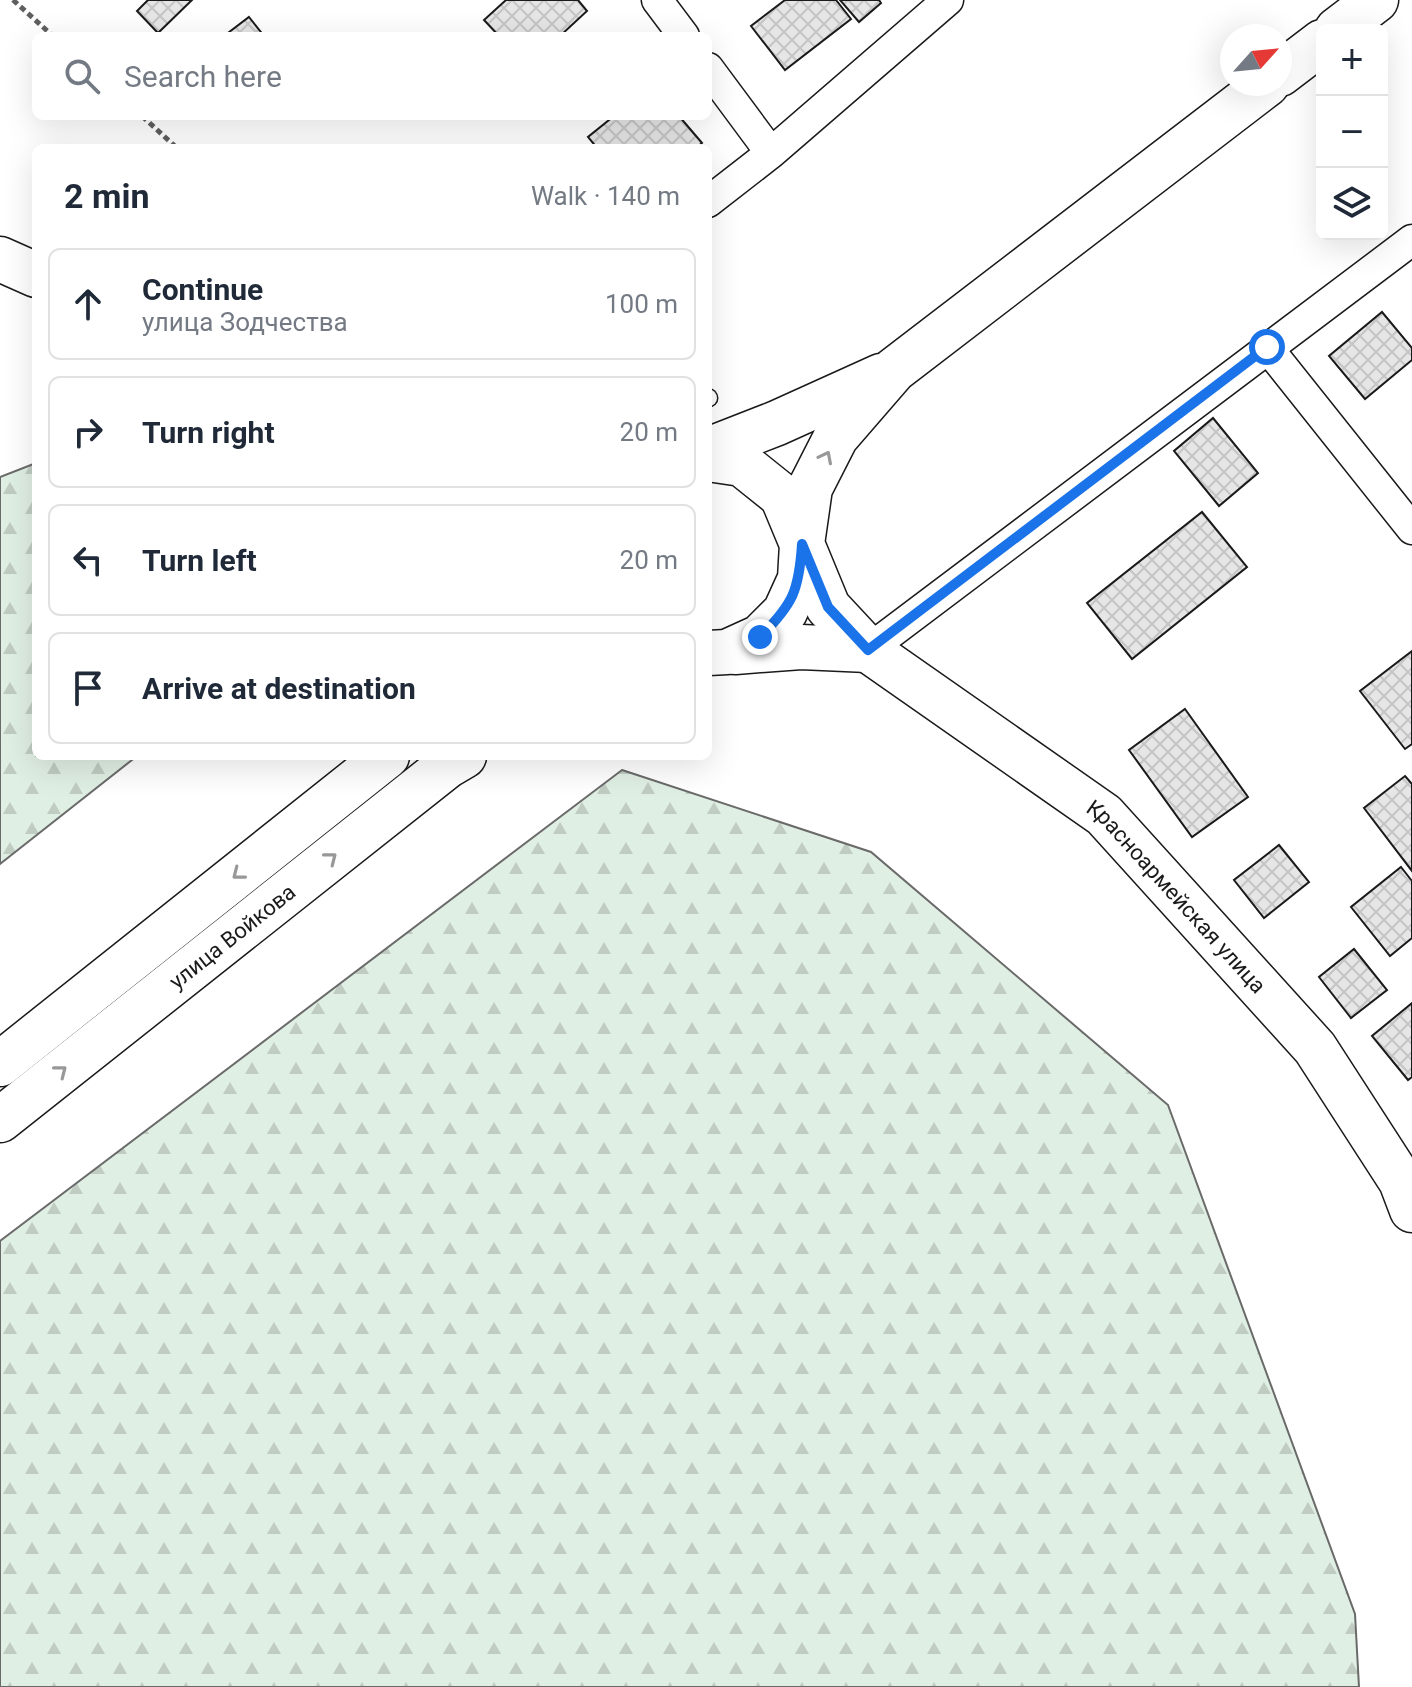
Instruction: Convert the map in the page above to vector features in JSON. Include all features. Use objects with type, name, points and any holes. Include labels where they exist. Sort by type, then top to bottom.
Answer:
[{"type":"main road","points":[[1345,24],[1376,0]]},
{"type":"main road","points":[[1292,65],[1316,47]]},
{"type":"main road","points":[[718,653],[760,637],[785,612],[800,579],[810,488],[836,437],[894,370],[1251,96]]},
{"type":"main road","points":[[0,259],[32,273]]},
{"type":"main road","points":[[712,448],[894,370]]},
{"type":"main road","name":"Красноармейская улица","points":[[712,460],[742,464],[782,496],[828,607],[868,650],[1104,815],[1315,1048],[1401,1181],[1412,1210]]},
{"type":"main road","points":[[718,653],[801,647],[868,650]]},
{"type":"main road","name":"улица Войкова","points":[[0,1064],[382,760]]},
{"type":"main road","name":"улица Войкова","points":[[0,1120],[457,760]]},
{"type":"street","points":[[657,0],[681,32]]},
{"type":"street","points":[[712,199],[771,153],[948,0]]},
{"type":"street","points":[[712,73],[771,153]]},
{"type":"street","points":[[868,650],[1412,240]]},
{"type":"street","points":[[1267,347],[1412,529]]},
{"type":"path","points":[[13,0],[49,32]]},
{"type":"path","points":[[146,120],[173,144]]},
{"type":"green space","points":[[32,465],[32,760],[132,760],[0,864],[0,477]]},
{"type":"green space","points":[[622,770],[871,852],[1168,1105],[1355,1614],[1359,1687],[0,1687],[0,1241]]},
{"type":"building","points":[[148,0],[192,0],[159,32],[137,11]]},
{"type":"building","points":[[506,0],[578,0],[587,11],[564,32],[495,32],[484,20]]},
{"type":"building","points":[[785,0],[836,0],[851,19],[785,70],[751,26]]},
{"type":"building","points":[[840,0],[879,0],[881,3],[859,22]]},
{"type":"building","points":[[249,17],[261,32],[229,32]]},
{"type":"building","points":[[609,120],[682,120],[702,143],[594,144],[588,137]]},
{"type":"building","points":[[1382,312],[1412,348],[1412,360],[1365,399],[1329,356]]},
{"type":"building","points":[[1213,418],[1258,473],[1219,506],[1174,451]]},
{"type":"building","points":[[1202,512],[1247,567],[1132,659],[1087,603]]},
{"type":"building","points":[[1412,651],[1412,744],[1405,749],[1360,691]]},
{"type":"building","points":[[1185,709],[1248,797],[1192,837],[1129,750]]},
{"type":"building","points":[[1405,776],[1412,784],[1412,871],[1364,808]]},
{"type":"building","points":[[1279,845],[1309,882],[1264,918],[1234,880]]},
{"type":"building","points":[[1401,867],[1412,881],[1412,938],[1390,956],[1351,907]]},
{"type":"building","points":[[1354,949],[1387,990],[1351,1018],[1319,977]]},
{"type":"building","points":[[1412,1003],[1412,1077],[1408,1080],[1372,1036]]},
{"type":"route","points":[[760,637],[785,612],[800,579],[802,544],[828,607],[868,650],[1267,347]]}]
